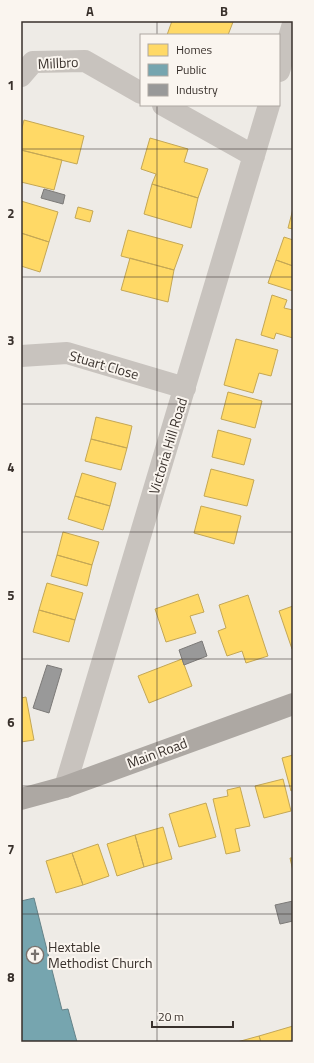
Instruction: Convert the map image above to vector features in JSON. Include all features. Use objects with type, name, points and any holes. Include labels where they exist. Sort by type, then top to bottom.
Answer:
[{"type":"main road","name":"Main Road","points":[[21,799],[64,787],[293,704]]},
{"type":"street","points":[[280,68],[293,24]]},
{"type":"street","name":"Millbro","points":[[21,76],[33,62],[85,61],[140,92]]},
{"type":"street","points":[[165,106],[254,156]]},
{"type":"street","name":"Victoria Hill Road","points":[[64,787],[269,106]]},
{"type":"street","name":"Stuart Close","points":[[21,356],[67,353],[185,388]]},
{"type":"building: Homes","points":[[172,21],[233,22],[228,34],[167,34]]},
{"type":"building: Homes","points":[[24,120],[84,136],[77,164],[21,150],[21,132]]},
{"type":"building: Homes","points":[[150,138],[188,149],[184,162],[208,169],[198,198],[152,184],[156,174],[141,169]]},
{"type":"building: Homes","points":[[21,150],[62,160],[54,190],[21,182]]},
{"type":"building: Homes","points":[[152,184],[198,198],[191,228],[144,214]]},
{"type":"building: Homes","points":[[21,201],[58,212],[49,242],[21,233]]},
{"type":"building: Homes","points":[[78,207],[93,211],[90,222],[75,218]]},
{"type":"building: Homes","points":[[293,209],[293,229],[288,228]]},
{"type":"building: Homes","points":[[128,230],[183,245],[174,270],[121,256]]},
{"type":"building: Homes","points":[[21,233],[49,242],[40,272],[21,266]]},
{"type":"building: Homes","points":[[284,237],[293,240],[293,266],[276,260]]},
{"type":"building: Homes","points":[[130,258],[174,270],[168,302],[121,290]]},
{"type":"building: Homes","points":[[276,260],[293,266],[293,291],[268,283]]},
{"type":"building: Homes","points":[[272,295],[287,300],[284,308],[293,310],[293,338],[276,333],[274,339],[261,335]]},
{"type":"building: Homes","points":[[236,339],[278,350],[271,376],[259,373],[253,393],[224,385]]},
{"type":"building: Homes","points":[[228,392],[262,401],[255,428],[221,419]]},
{"type":"building: Homes","points":[[96,417],[132,426],[127,448],[91,439]]},
{"type":"building: Homes","points":[[218,430],[251,439],[244,465],[212,457]]},
{"type":"building: Homes","points":[[91,439],[127,448],[121,470],[85,461]]},
{"type":"building: Homes","points":[[211,469],[254,480],[247,506],[204,496]]},
{"type":"building: Homes","points":[[82,473],[116,483],[110,506],[75,496]]},
{"type":"building: Homes","points":[[75,496],[110,506],[103,530],[68,519]]},
{"type":"building: Homes","points":[[201,506],[241,516],[234,544],[194,533]]},
{"type":"building: Homes","points":[[63,532],[99,542],[92,565],[57,555]]},
{"type":"building: Homes","points":[[57,555],[92,565],[87,586],[51,576]]},
{"type":"building: Homes","points":[[47,583],[83,593],[75,620],[39,610]]},
{"type":"building: Homes","points":[[198,594],[204,612],[190,616],[196,633],[166,642],[155,609]]},
{"type":"building: Homes","points":[[248,595],[268,656],[246,663],[242,651],[227,656],[218,631],[226,628],[219,605]]},
{"type":"building: Homes","points":[[293,606],[293,648],[292,649],[279,611]]},
{"type":"building: Homes","points":[[39,610],[75,620],[69,642],[33,632]]},
{"type":"building: Homes","points":[[182,659],[192,686],[149,703],[138,676]]},
{"type":"building: Homes","points":[[26,697],[34,740],[21,742],[21,698]]},
{"type":"building: Homes","points":[[293,755],[293,790],[291,791],[282,758]]},
{"type":"building: Homes","points":[[283,779],[291,811],[264,818],[255,786]]},
{"type":"building: Homes","points":[[240,787],[250,826],[235,829],[240,851],[226,854],[213,799],[228,796],[227,790]]},
{"type":"building: Homes","points":[[206,803],[216,837],[179,847],[169,814]]},
{"type":"building: Homes","points":[[163,827],[172,859],[144,867],[135,835]]},
{"type":"building: Homes","points":[[135,835],[144,867],[117,876],[107,844]]},
{"type":"building: Homes","points":[[98,844],[109,876],[83,885],[72,853]]},
{"type":"building: Homes","points":[[72,853],[83,885],[56,893],[46,861]]},
{"type":"building: Homes","points":[[290,858],[293,858],[293,871]]},
{"type":"building: Homes","points":[[293,1026],[293,1042],[261,1042],[259,1036]]},
{"type":"building: Homes","points":[[259,1036],[261,1042],[237,1042]]},
{"type":"building: Public","name":"Hextable Methodist Church","points":[[34,898],[62,1010],[68,1009],[77,1042],[21,1042],[21,901]]},
{"type":"building: Industry","points":[[44,189],[65,195],[63,204],[41,198]]},
{"type":"building: Industry","points":[[202,641],[207,656],[184,665],[179,650]]},
{"type":"building: Industry","points":[[47,665],[62,669],[49,713],[33,708]]},
{"type":"building: Industry","points":[[293,901],[293,921],[280,924],[275,905]]},
{"type":"place","name":"Hextable Methodist Church","points":[[35,955]]}]
